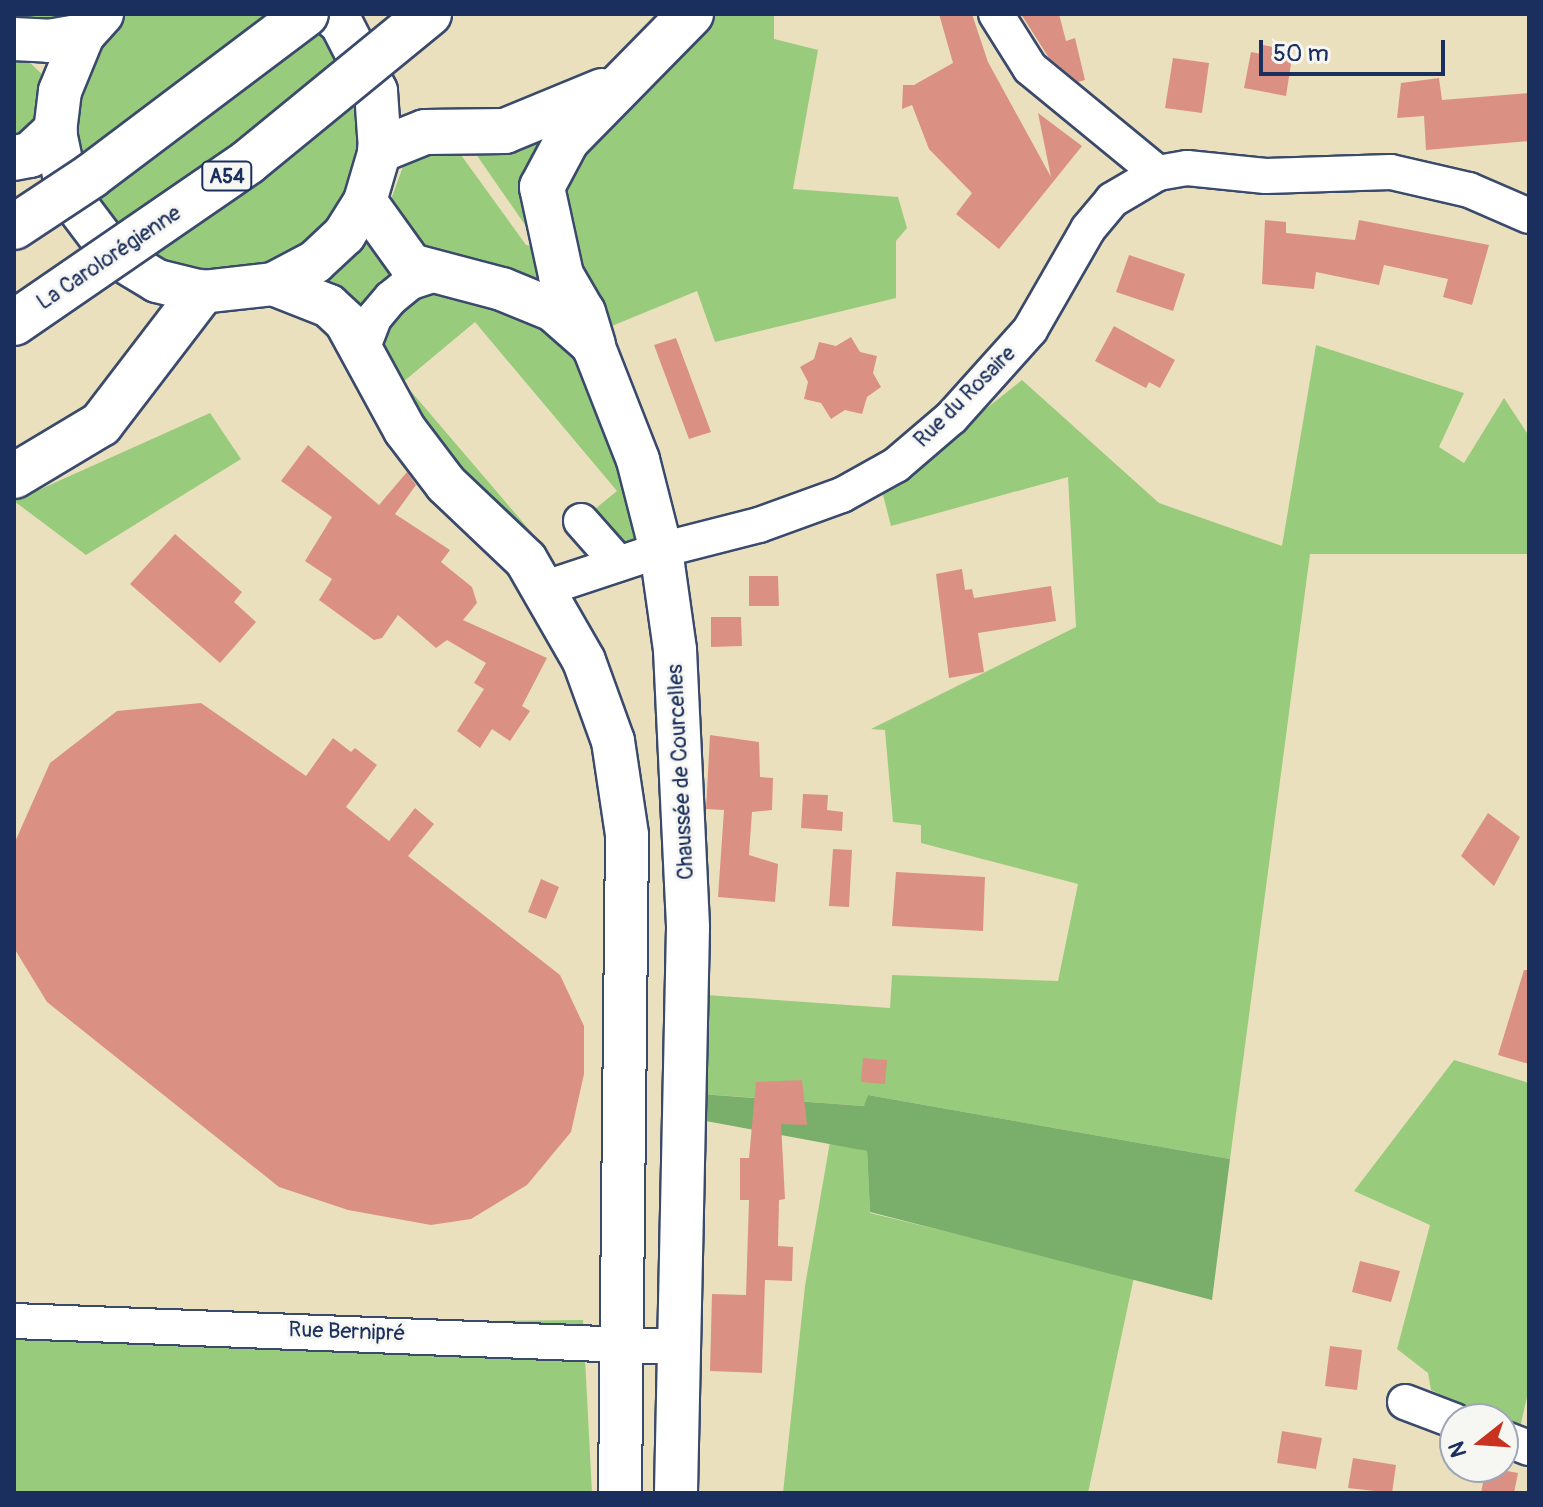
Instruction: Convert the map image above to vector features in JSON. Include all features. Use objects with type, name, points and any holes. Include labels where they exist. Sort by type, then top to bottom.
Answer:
[{"type":"highway","points":[[14,227],[91,176],[306,14]]},
{"type":"highway","name":"La Carolorégienne","points":[[14,323],[248,162],[429,14]]},
{"type":"highway","points":[[593,345],[583,313],[557,263],[542,187],[567,140],[617,83],[691,14]]},
{"type":"highway","points":[[380,150],[425,132],[505,131],[617,83]]},
{"type":"highway","points":[[14,158],[30,155],[58,112]]},
{"type":"highway","points":[[14,476],[101,424],[202,292]]},
{"type":"main road","points":[[92,24],[58,112],[68,194],[114,255],[157,281],[202,292],[273,284],[315,262],[344,235],[365,201],[380,150],[376,91],[341,23],[330,14]]},
{"type":"main road","points":[[14,39],[49,41],[92,24]]},
{"type":"main road","points":[[14,53],[58,112]]},
{"type":"main road","name":"Chaussée de Courcelles","points":[[365,201],[411,265],[435,274],[502,289],[553,310],[593,345],[638,460],[661,550],[675,650],[688,928],[676,1493]]},
{"type":"main road","points":[[273,284],[329,306],[363,347],[405,430],[446,484],[507,539],[546,588],[584,661],[613,741],[627,835],[620,1493]]},
{"type":"street","points":[[996,14],[1030,68],[1158,173]]},
{"type":"street","name":"Rue du Rosaire","points":[[546,588],[661,550],[759,525],[842,495],[896,465],[952,417],[1030,330],[1088,229],[1112,200],[1158,173],[1187,168],[1266,176],[1391,172],[1469,190],[1529,216]]},
{"type":"street","points":[[363,347],[374,318],[391,298],[411,282],[435,274]]},
{"type":"street","points":[[581,521],[619,564]]},
{"type":"street","name":"Rue Bernipré","points":[[14,1321],[620,1342],[680,1347]]},
{"type":"street","points":[[1405,1402],[1439,1415]]},
{"type":"green space","points":[[14,14],[330,14],[376,91],[344,235],[202,292],[68,194],[83,35],[14,47]]},
{"type":"green space","points":[[712,14],[774,14],[774,39],[818,50],[793,189],[898,197],[907,228],[896,241],[896,298],[715,342],[697,291],[602,330],[559,199],[570,161]]},
{"type":"green space","points":[[14,57],[25,58],[44,76],[42,124],[14,148]]},
{"type":"green space","points":[[551,129],[530,232],[469,144]]},
{"type":"green space","points":[[456,148],[526,245],[535,247],[556,292],[426,260],[389,205],[405,161],[421,149]]},
{"type":"green space","points":[[370,237],[402,272],[379,281],[359,315],[321,287]]},
{"type":"green space","points":[[449,289],[560,330],[591,377],[639,528],[636,538],[615,544],[590,513],[617,491],[475,322],[403,382],[532,533],[526,535],[449,466],[384,357],[384,333],[410,298]]},
{"type":"green space","points":[[1316,345],[1464,393],[1439,447],[1464,463],[1504,398],[1529,436],[1529,554],[1310,554],[1230,1159],[868,1095],[865,1106],[701,1094],[706,995],[890,1008],[892,975],[1058,981],[1078,884],[921,843],[921,825],[893,822],[885,730],[871,729],[1076,627],[1068,477],[891,526],[882,491],[1022,380],[1159,503],[1282,546]]},
{"type":"green space","points":[[210,413],[241,459],[86,555],[14,501]]},
{"type":"green space","points":[[1454,1060],[1529,1083],[1529,1388],[1519,1432],[1519,1403],[1458,1403],[1431,1390],[1428,1373],[1397,1349],[1430,1225],[1354,1191]]},
{"type":"green space","points":[[701,1094],[864,1106],[868,1095],[1230,1159],[1212,1300],[870,1212],[867,1151],[695,1119]]},
{"type":"green space","points":[[830,1142],[867,1151],[870,1213],[1134,1277],[1088,1493],[783,1493],[805,1286]]},
{"type":"green space","points":[[583,1320],[592,1493],[14,1493],[14,1326]]},
{"type":"building","points":[[939,14],[972,14],[988,62],[1051,177],[1038,113],[1082,146],[999,249],[956,214],[972,193],[929,149],[912,105],[902,109],[903,85],[914,85],[953,63]]},
{"type":"building","points":[[1021,14],[1059,14],[1066,41],[1075,38],[1085,80],[1078,82],[1049,58]]},
{"type":"building","points":[[1263,45],[1293,51],[1286,96],[1244,88],[1251,52],[1262,54]]},
{"type":"building","points":[[1173,58],[1209,63],[1202,113],[1165,108]]},
{"type":"building","points":[[1439,78],[1442,100],[1529,93],[1529,141],[1426,150],[1424,116],[1397,118],[1401,83]]},
{"type":"building","points":[[1265,220],[1286,222],[1286,233],[1355,240],[1359,220],[1489,245],[1472,305],[1443,297],[1448,279],[1384,265],[1379,285],[1316,272],[1314,289],[1262,284]]},
{"type":"building","points":[[1129,255],[1185,274],[1173,311],[1116,292]]},
{"type":"building","points":[[1114,326],[1175,360],[1160,388],[1149,382],[1146,388],[1095,361]]},
{"type":"building","points":[[851,337],[860,352],[877,356],[873,373],[881,387],[867,397],[862,414],[845,410],[831,419],[821,403],[804,399],[808,382],[800,367],[814,359],[819,342],[836,346]]},
{"type":"building","points":[[676,338],[711,432],[689,439],[654,345]]},
{"type":"building","points":[[308,445],[379,505],[407,472],[416,485],[395,514],[450,550],[441,562],[472,587],[477,603],[463,620],[547,658],[522,706],[530,711],[510,741],[492,729],[480,748],[457,731],[484,689],[474,683],[486,663],[447,640],[436,648],[398,615],[382,638],[374,640],[319,600],[332,579],[305,561],[332,517],[281,481]]},
{"type":"building","points":[[175,534],[242,592],[234,602],[256,622],[220,663],[130,584]]},
{"type":"building","points":[[962,569],[965,590],[972,589],[974,598],[1051,586],[1056,621],[978,633],[984,672],[949,678],[936,574]]},
{"type":"building","points":[[749,576],[778,576],[779,606],[749,606]]},
{"type":"building","points":[[711,617],[741,617],[742,646],[711,647]]},
{"type":"building","points":[[201,703],[306,776],[333,738],[351,752],[355,748],[377,765],[346,807],[389,841],[415,808],[434,824],[408,856],[560,975],[584,1026],[584,1074],[571,1132],[527,1185],[471,1219],[431,1225],[348,1210],[279,1187],[47,1002],[14,948],[14,844],[50,763],[117,711]]},
{"type":"building","points":[[710,735],[759,742],[760,777],[773,778],[772,810],[752,812],[749,855],[778,864],[775,902],[718,897],[724,810],[706,809]]},
{"type":"building","points":[[803,794],[828,795],[827,810],[843,812],[842,831],[801,828]]},
{"type":"building","points":[[1488,813],[1520,837],[1494,886],[1461,856]]},
{"type":"building","points":[[833,849],[852,850],[849,907],[829,906]]},
{"type":"building","points":[[896,872],[985,877],[983,931],[892,926]]},
{"type":"building","points":[[541,879],[559,887],[546,919],[528,912]]},
{"type":"building","points":[[1524,970],[1529,970],[1529,1064],[1498,1055]]},
{"type":"building","points":[[863,1058],[887,1060],[885,1084],[861,1082]]},
{"type":"building","points":[[802,1080],[807,1125],[781,1124],[785,1199],[779,1200],[778,1246],[793,1247],[792,1281],[765,1280],[762,1373],[710,1371],[712,1294],[746,1295],[749,1200],[740,1200],[740,1158],[749,1158],[756,1082]]},
{"type":"building","points":[[1360,1261],[1400,1271],[1391,1302],[1352,1292]]},
{"type":"building","points":[[1330,1346],[1362,1350],[1357,1390],[1325,1386]]},
{"type":"building","points":[[1282,1431],[1322,1438],[1316,1469],[1277,1463]]},
{"type":"building","points":[[1353,1458],[1396,1465],[1392,1493],[1348,1488]]},
{"type":"building","points":[[1483,1483],[1516,1483],[1514,1493],[1481,1493]]}]
